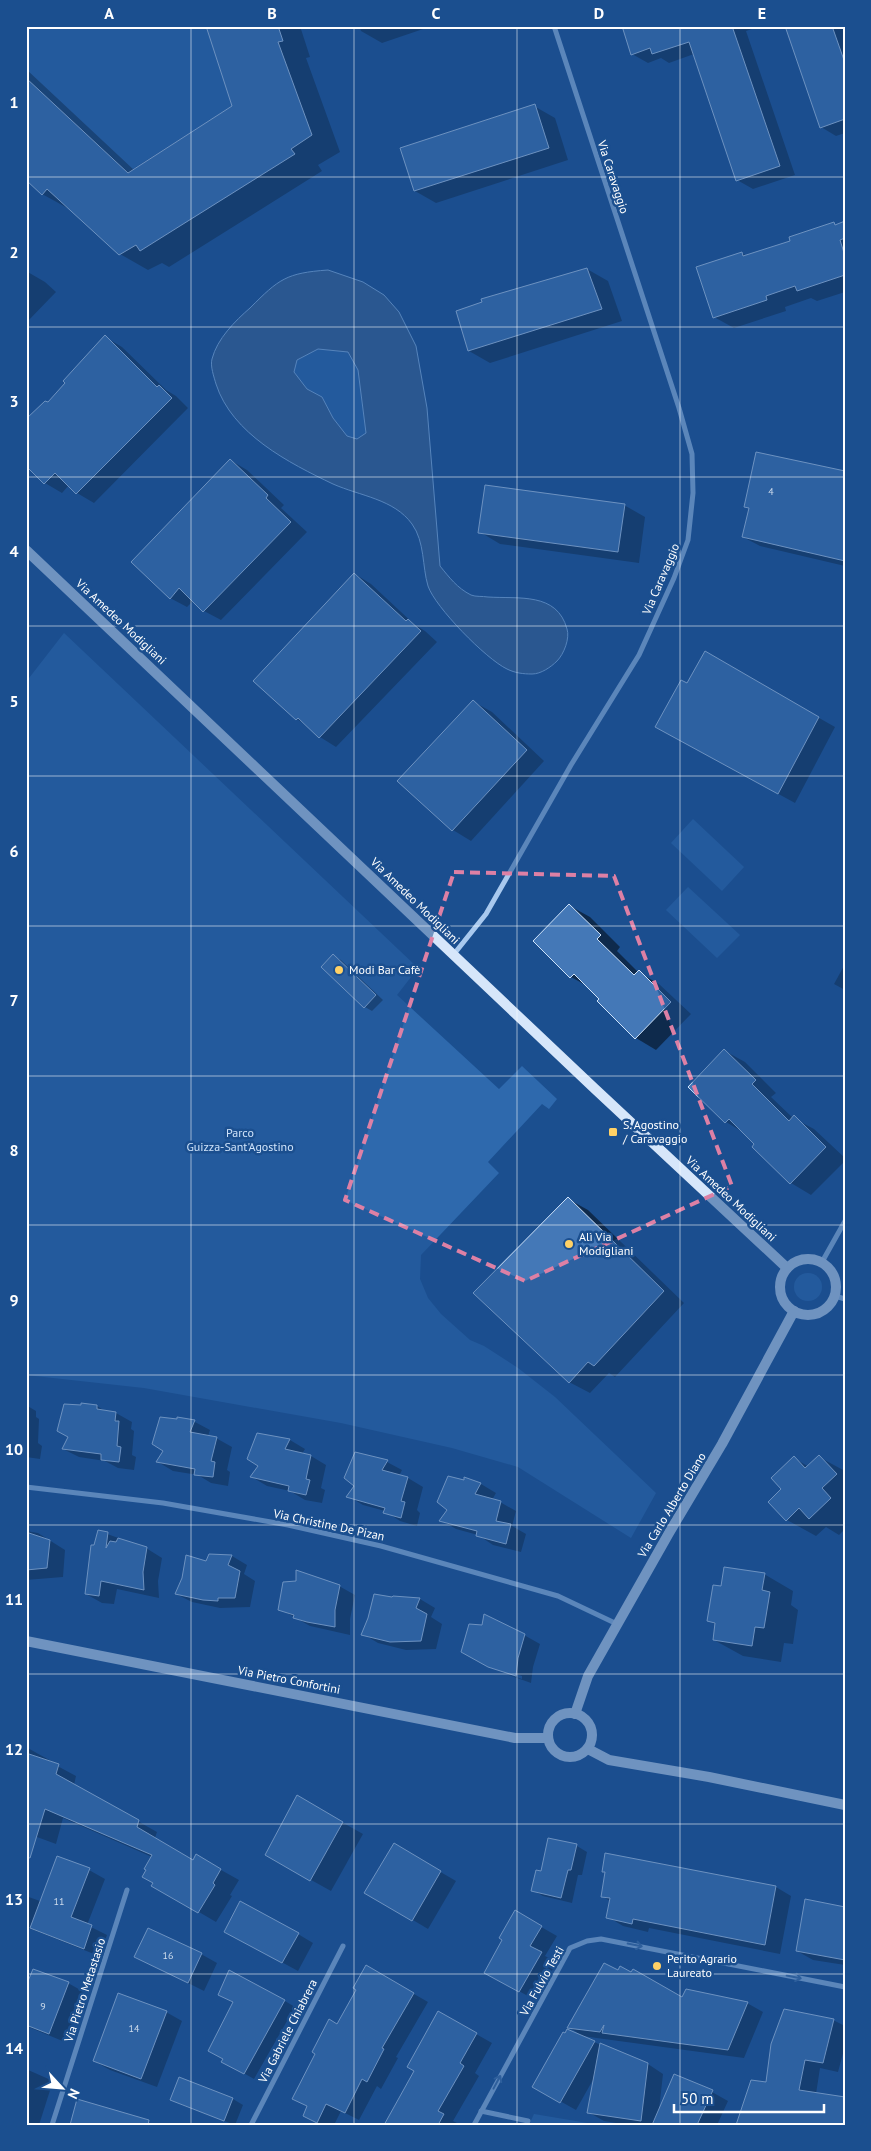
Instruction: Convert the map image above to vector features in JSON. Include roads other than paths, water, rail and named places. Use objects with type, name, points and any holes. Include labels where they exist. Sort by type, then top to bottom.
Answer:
[{"type":"street","name":"Via Caravaggio","points":[[454,954],[486,914],[571,765],[639,655],[674,578],[688,540],[693,493],[692,454],[679,408],[554,26]]},
{"type":"street","name":"Via Amedeo Modigliani","points":[[26,550],[787,1268]]},
{"type":"street","points":[[822,1262],[845,1221]]},
{"type":"street","points":[[804,1259],[822,1262],[833,1273],[840,1298],[823,1311],[814,1314],[804,1315],[794,1311],[783,1299],[781,1292],[780,1283],[787,1268],[795,1262],[804,1259]]},
{"type":"street","name":"Via Carlo Alberto Diano","points":[[574,1714],[588,1676],[722,1444],[794,1311]]},
{"type":"street","name":"Via Christine De Pizan","points":[[26,1487],[163,1503],[288,1525],[371,1544],[558,1596],[617,1624]]},
{"type":"street","name":"Via Pietro Confortini","points":[[26,1641],[515,1738],[548,1738]]},
{"type":"street","points":[[568,1713],[574,1714],[587,1721],[591,1727],[592,1735],[588,1749],[576,1757],[561,1756],[550,1745],[548,1738],[551,1724],[555,1719],[568,1713]]},
{"type":"street","points":[[588,1749],[609,1760],[709,1777],[845,1805]]},
{"type":"street","name":"Via Pietro Metastasio","points":[[52,2125],[127,1890]]},
{"type":"street","name":"Via Fulvio Testi","points":[[474,2125],[570,1948],[587,1941],[601,1939],[845,1987]]},
{"type":"street","name":"Via Gabriele Chiabrera","points":[[251,2125],[343,1946]]},
{"type":"street","points":[[481,2111],[528,2121]]},
{"type":"place","name":"Modi Bar Cafè","points":[[339,970]]},
{"type":"place","name":"S. Agostino / Caravaggio","points":[[613,1132]]},
{"type":"place","name":"Alì Via Modigliani","points":[[569,1244]]},
{"type":"place","name":"Perito Agrario Laureato","points":[[657,1966]]},
{"type":"park label","name":"Parco Guizza-Sant'Agostino","points":[[240,1140]]}]
